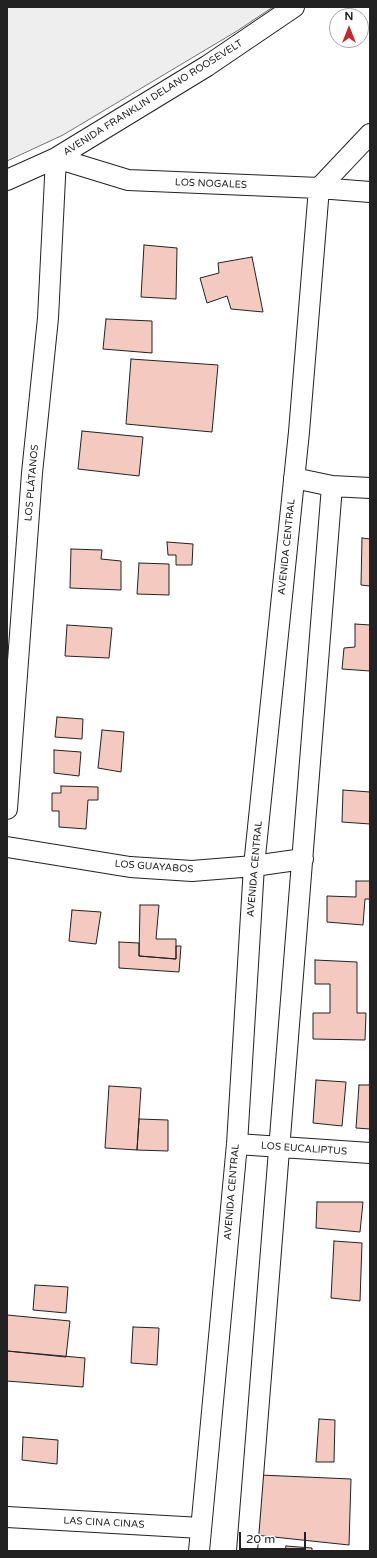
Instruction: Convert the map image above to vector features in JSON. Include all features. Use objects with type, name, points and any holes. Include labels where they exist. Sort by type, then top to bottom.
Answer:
[{"type":"street","name":"AVENIDA FRANKLIN DELANO ROOSEVELT","points":[[7,180],[56,158],[207,66],[294,7]]},
{"type":"street","points":[[319,188],[370,134]]},
{"type":"street","name":"LOS NOGALES","points":[[56,158],[128,180],[319,188],[370,192]]},
{"type":"street","name":"LOS PLÁTANOS","points":[[7,809],[32,473],[48,318],[56,158]]},
{"type":"street","name":"AVENIDA CENTRAL","points":[[199,1551],[237,1144],[254,866],[294,478],[319,188]]},
{"type":"street","points":[[294,478],[332,486],[370,488]]},
{"type":"street","points":[[247,1551],[332,486]]},
{"type":"street","name":"LOS GUAYABOS","points":[[7,848],[130,867],[192,871],[254,866],[302,858]]},
{"type":"street","name":"LOS EUCALIPTUS","points":[[237,1144],[370,1153]]},
{"type":"street","name":"LAS CINA CINAS","points":[[7,1517],[201,1528]]},
{"type":"shaded area","points":[[7,7],[273,7],[237,31],[63,135],[7,161]]},
{"type":"building","points":[[144,245],[177,248],[176,299],[141,297]]},
{"type":"building","points":[[252,257],[263,312],[231,309],[227,296],[207,303],[200,278],[219,273],[218,263]]},
{"type":"building","points":[[106,319],[152,321],[152,353],[103,349]]},
{"type":"building","points":[[131,359],[218,365],[212,432],[126,424]]},
{"type":"building","points":[[82,431],[143,437],[139,476],[78,469]]},
{"type":"building","points":[[362,538],[370,539],[370,586],[361,585]]},
{"type":"building","points":[[167,542],[193,544],[192,565],[176,565],[176,555],[168,555]]},
{"type":"building","points":[[71,549],[102,550],[101,559],[121,561],[121,590],[70,588]]},
{"type":"building","points":[[139,563],[169,564],[169,595],[137,594]]},
{"type":"building","points":[[355,624],[370,625],[370,671],[342,669],[344,648],[355,647]]},
{"type":"building","points":[[67,625],[112,628],[109,658],[65,656]]},
{"type":"building","points":[[57,717],[83,719],[82,739],[55,737]]},
{"type":"building","points":[[102,730],[124,732],[121,772],[98,768]]},
{"type":"building","points":[[54,750],[81,752],[79,776],[54,773]]},
{"type":"building","points":[[61,786],[98,787],[98,800],[88,800],[86,829],[59,827],[59,811],[52,811],[52,793],[61,793]]},
{"type":"building","points":[[343,790],[370,792],[370,824],[342,822]]},
{"type":"building","points":[[356,881],[370,881],[370,899],[365,899],[363,925],[327,922],[327,896],[356,897]]},
{"type":"building","points":[[140,905],[159,905],[156,939],[176,939],[176,959],[139,956]]},
{"type":"building","points":[[72,910],[101,912],[96,944],[69,941]]},
{"type":"building","points":[[119,942],[139,943],[139,956],[176,959],[176,946],[181,946],[179,972],[119,968]]},
{"type":"building","points":[[315,960],[357,962],[357,1013],[366,1013],[365,1040],[313,1039],[313,1013],[330,1013],[330,984],[315,984]]},
{"type":"building","points":[[316,1080],[346,1082],[342,1126],[313,1123]]},
{"type":"building","points":[[359,1085],[370,1085],[370,1129],[356,1128]]},
{"type":"building","points":[[109,1086],[141,1088],[137,1150],[105,1148]]},
{"type":"building","points":[[139,1119],[168,1120],[168,1151],[137,1150]]},
{"type":"building","points":[[317,1202],[363,1202],[360,1232],[316,1228]]},
{"type":"building","points":[[334,1241],[362,1243],[360,1301],[331,1298]]},
{"type":"building","points":[[35,1285],[68,1287],[66,1313],[33,1310]]},
{"type":"building","points":[[7,1315],[70,1321],[66,1357],[7,1351]]},
{"type":"building","points":[[133,1327],[159,1328],[157,1365],[131,1363]]},
{"type":"building","points":[[7,1351],[85,1358],[83,1387],[7,1381]]},
{"type":"building","points":[[319,1419],[335,1420],[334,1462],[316,1462]]},
{"type":"building","points":[[23,1437],[58,1440],[57,1464],[22,1460]]},
{"type":"building","points":[[260,1475],[351,1479],[349,1545],[255,1535]]},
{"type":"building","points":[[286,1546],[312,1548],[312,1551],[285,1551]]}]
